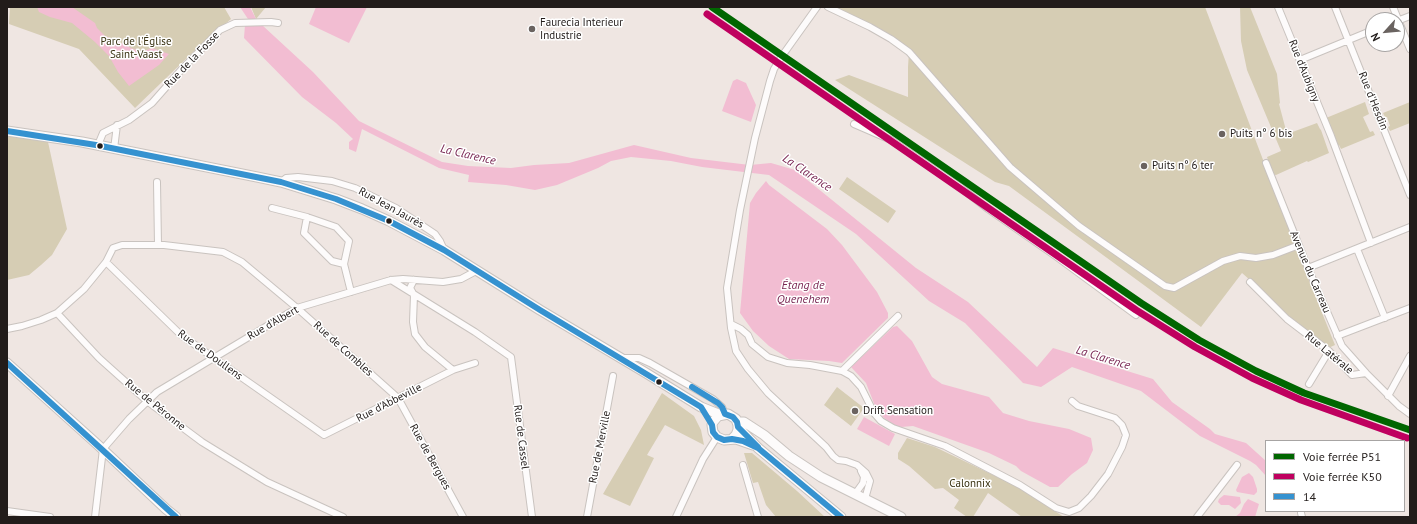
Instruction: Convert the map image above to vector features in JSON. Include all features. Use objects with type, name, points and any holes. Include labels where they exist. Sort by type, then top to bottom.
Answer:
[{"type":"main road","name":"Rue Jean Jaurès","points":[[7,131],[98,145],[281,182],[336,199],[362,209],[389,221],[444,250],[476,271],[701,407],[723,414]]},
{"type":"main road","points":[[7,363],[176,517]]},
{"type":"main road","name":"Rue Jean Jaurès","points":[[701,407],[712,425]]},
{"type":"main road","points":[[758,448],[732,438],[724,440],[717,437],[713,432],[712,425],[715,419],[723,414],[731,415],[758,448],[841,517]]},
{"type":"main road","points":[[738,425],[744,422],[764,435],[796,460],[821,476],[901,517]]},
{"type":"main road","points":[[732,438],[737,432],[738,425]]},
{"type":"street","points":[[817,7],[774,68],[747,176],[727,288],[736,351],[748,369],[768,393],[826,447],[833,456],[838,460],[846,461],[860,468],[866,473],[870,481],[865,499]]},
{"type":"street","points":[[828,7],[870,27],[910,52],[1010,167],[1079,226],[1165,286],[1174,288],[1224,261],[1240,256],[1256,258],[1273,255],[1299,245]]},
{"type":"street","name":"Rue d'Aubigny","points":[[1278,7],[1371,243]]},
{"type":"street","name":"Rue d'Hesdin","points":[[1335,7],[1410,195]]},
{"type":"street","name":"Rue de la Fosse","points":[[98,145],[103,133],[129,120],[152,103],[182,69],[220,30],[235,23],[242,22],[278,23]]},
{"type":"street","points":[[1300,60],[1365,33]]},
{"type":"street","points":[[1405,36],[1410,48]]},
{"type":"street","points":[[854,124],[891,140],[960,187],[988,209],[1136,315]]},
{"type":"street","points":[[114,149],[117,125]]},
{"type":"street","name":"Avenue du Carreau","points":[[1266,163],[1337,336],[1342,346],[1366,373]]},
{"type":"street","name":"Rue Jean Jaurès","points":[[281,182],[286,178],[298,176],[332,181],[355,188],[396,208],[435,234],[444,250]]},
{"type":"street","points":[[157,182],[158,245]]},
{"type":"street","points":[[272,208],[336,226],[349,241],[344,264],[351,292]]},
{"type":"street","points":[[307,217],[304,233],[332,261],[344,264]]},
{"type":"street","points":[[1308,268],[1410,227]]},
{"type":"street","name":"Rue de Combles","points":[[106,262],[113,248],[122,245],[158,245],[223,252],[242,262],[297,308],[398,398]]},
{"type":"street","points":[[1357,249],[1385,318]]},
{"type":"street","points":[[7,329],[41,320],[57,313],[84,289],[106,262]]},
{"type":"street","name":"Rue de Doullens","points":[[106,262],[181,335],[324,435]]},
{"type":"street","name":"Rue d'Albert","points":[[103,449],[157,392],[297,308],[391,280],[402,279],[443,282],[461,279],[476,271]]},
{"type":"street","points":[[391,280],[414,295]]},
{"type":"street","points":[[414,280],[410,288],[414,295],[412,322],[415,334],[424,347],[453,370]]},
{"type":"street","name":"Rue Latérale","points":[[1250,282],[1287,319],[1328,351],[1352,375],[1366,373],[1388,396],[1410,414]]},
{"type":"street","name":"Rue de Cassel","points":[[414,295],[475,332],[511,358],[532,517]]},
{"type":"street","points":[[1337,336],[1410,308]]},
{"type":"street","name":"Rue de Péronne","points":[[57,313],[99,358],[147,401],[202,442],[267,482],[328,514],[343,517]]},
{"type":"street","points":[[842,371],[898,316]]},
{"type":"street","points":[[731,324],[748,335],[752,344],[768,357],[787,363],[810,364],[842,371],[851,376],[861,387],[874,413],[881,421],[893,428],[945,446],[1020,485],[1056,508],[1069,512],[1079,508],[1091,496],[1108,474],[1122,447],[1126,435],[1122,425],[1115,418],[1078,406],[1072,401]]},
{"type":"street","points":[[1309,384],[1328,351]]},
{"type":"street","points":[[1388,396],[1410,356]]},
{"type":"street","points":[[621,358],[639,358],[650,363],[713,399],[722,407],[723,414]]},
{"type":"street","name":"Rue d'Abbeville","points":[[324,435],[453,370],[475,363]]},
{"type":"street","name":"Rue de Merville","points":[[587,517],[613,376]]},
{"type":"street","name":"Rue de Bergues","points":[[398,398],[463,517]]},
{"type":"street","points":[[676,517],[703,459],[717,437]]},
{"type":"street","points":[[95,517],[103,449]]},
{"type":"street","points":[[743,465],[758,516],[750,517]]},
{"type":"street","points":[[1197,517],[1237,465]]},
{"type":"street","points":[[855,494],[863,483],[864,477],[860,468]]},
{"type":"street","points":[[7,511],[50,517]]},
{"type":"green space","name":"Parc de l'Église Saint-Vaast","points":[[10,7],[224,7],[231,19],[189,56],[135,108],[79,49],[9,24]]},
{"type":"green space","points":[[251,7],[266,7],[256,19]]},
{"type":"green space","points":[[828,7],[1205,7],[1306,273],[1335,345],[1326,349],[1287,321],[1242,273],[1201,327],[1009,186],[995,182],[835,80],[849,75],[908,97],[909,52],[891,39]]},
{"type":"green space","points":[[1240,7],[1250,7],[1277,74],[1279,104],[1287,134],[1317,123],[1329,153],[1276,175],[1272,174],[1267,157],[1281,151],[1247,70],[1241,41]]},
{"type":"green space","points":[[1365,102],[1369,114],[1363,117],[1370,132],[1373,131],[1375,135],[1341,149],[1339,145],[1336,146],[1326,118]]},
{"type":"green space","points":[[1410,102],[1410,123],[1390,131],[1387,117],[1385,117],[1383,113]]},
{"type":"green space","points":[[7,136],[48,142],[67,229],[52,255],[41,265],[29,275],[7,280]]},
{"type":"green space","points":[[847,177],[896,211],[888,223],[839,189]]},
{"type":"green space","points":[[837,387],[864,408],[851,426],[824,405]]},
{"type":"green space","points":[[662,393],[694,416],[701,430],[704,445],[665,425],[647,455],[654,458],[630,506],[603,494]]},
{"type":"green space","name":"Calonnix","points":[[907,438],[935,447],[1016,486],[1064,517],[1022,517],[988,493],[973,517],[967,517],[954,508],[959,500],[943,488],[935,489],[909,466],[898,459],[898,453]]},
{"type":"green space","points":[[744,453],[752,453],[825,517],[776,517],[766,505],[758,482],[753,483]]},
{"type":"water","points":[[37,7],[72,7],[95,23],[97,28],[105,36],[142,52],[152,48],[169,54],[159,65],[129,86],[118,72],[109,56],[95,42],[72,23],[50,17],[39,12]]},
{"type":"water","points":[[240,7],[250,7],[256,19],[313,72],[359,121],[442,162],[468,166],[511,168],[569,163],[634,145],[691,158],[750,165],[771,163],[795,170],[916,268],[968,302],[1037,367],[1053,348],[1153,379],[1172,402],[1215,434],[1246,443],[1265,460],[1265,475],[1250,461],[1200,436],[1141,391],[1072,367],[1041,387],[1023,383],[965,323],[929,301],[856,234],[769,175],[702,167],[671,161],[631,157],[611,161],[557,185],[535,190],[506,185],[468,182],[469,175],[439,168],[362,129],[356,152],[349,149],[349,142],[353,139],[336,123],[302,97],[244,38],[245,25],[248,19]]},
{"type":"water","points":[[316,7],[367,7],[349,43],[309,24]]},
{"type":"water","points":[[737,79],[746,83],[756,105],[751,122],[722,111],[733,81]]},
{"type":"water","name":"Étang de Quenehem","points":[[766,181],[769,185],[827,229],[842,245],[877,292],[888,313],[888,318],[842,363],[789,359],[769,346],[753,331],[740,313],[750,203]]},
{"type":"water","points":[[897,326],[912,341],[932,377],[942,384],[989,397],[1003,413],[1029,421],[1069,429],[1091,438],[1093,450],[1087,463],[1058,487],[1050,487],[1021,471],[1016,466],[989,453],[913,426],[896,426],[884,418],[877,411],[866,383],[851,367],[893,327]]},
{"type":"water","points":[[864,417],[895,434],[889,446],[857,429]]},
{"type":"water","points":[[1249,473],[1253,477],[1257,489],[1257,492],[1254,495],[1237,492],[1236,490],[1242,477]]},
{"type":"water","points":[[1224,495],[1240,497],[1241,503],[1235,509],[1229,505],[1221,505],[1218,502]]},
{"type":"water","points":[[1248,499],[1259,504],[1255,517],[1235,517],[1240,513]]},
{"type":"rail line","name":"P51","points":[[712,7],[1141,303],[1199,340],[1256,371],[1304,393],[1410,430]]},
{"type":"rail line","name":"K50","points":[[707,14],[1136,310],[1195,347],[1252,378],[1301,400],[1407,438]]},
{"type":"transit line","name":"14","points":[[7,131],[96,145],[281,182],[336,199],[389,221],[444,250],[701,407],[712,425],[713,432],[717,437],[724,440],[732,439],[743,441],[758,448],[841,517]]},
{"type":"transit line","name":"14","points":[[7,363],[176,517]]},
{"type":"transit line","name":"14","points":[[692,387],[718,403],[722,407],[725,414],[733,417],[737,422],[738,427],[758,447]]},
{"type":"place","name":"Faurecia Interieur Industrie","points":[[532,29]]},
{"type":"place","name":"Puits n° 6 bis","points":[[1222,134]]},
{"type":"place","name":"Puits n° 6 ter","points":[[1144,166]]},
{"type":"place","name":"Drift Sensation","points":[[855,411]]},
{"type":"water label","name":"La Clarence","points":[[468,155]]},
{"type":"water label","name":"La Clarence","points":[[807,173]]},
{"type":"water label","name":"La Clarence","points":[[1103,358]]}]
